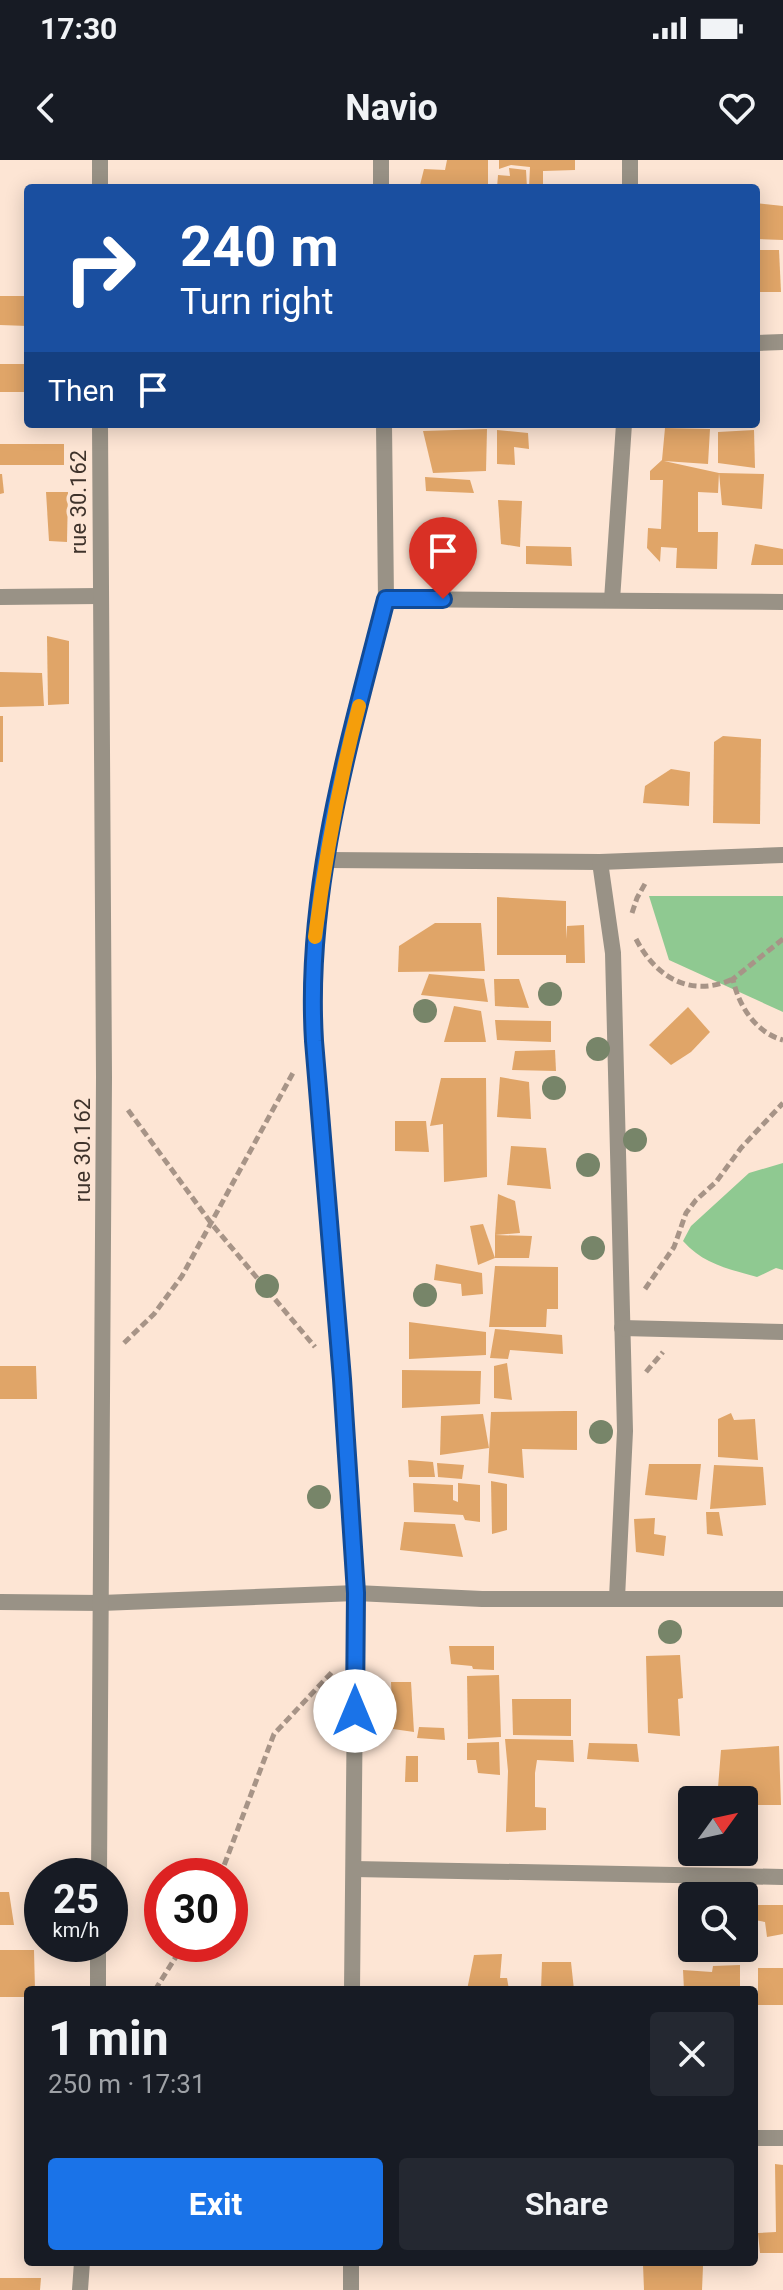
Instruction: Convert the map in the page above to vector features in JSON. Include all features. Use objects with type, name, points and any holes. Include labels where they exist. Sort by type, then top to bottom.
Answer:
[{"type":"street","points":[[100,160],[100,184]]},
{"type":"street","points":[[381,160],[381,184]]},
{"type":"street","points":[[630,160],[630,184]]},
{"type":"street","points":[[760,343],[783,342]]},
{"type":"street","name":"rue 30.162","points":[[99,1858],[104,1077],[100,428]]},
{"type":"street","points":[[352,1986],[356,1593],[312,1008],[314,946],[325,860],[347,751],[386,599],[384,428]]},
{"type":"street","points":[[612,600],[624,428]]},
{"type":"street","points":[[0,597],[99,596]]},
{"type":"street","points":[[386,599],[783,602]]},
{"type":"street","points":[[325,860],[600,862],[783,855]]},
{"type":"street","points":[[600,862],[613,953],[625,1431],[617,1598]]},
{"type":"street","points":[[622,1328],[783,1332]]},
{"type":"street","points":[[0,1602],[101,1603],[356,1593],[482,1599],[783,1599]]},
{"type":"street","points":[[354,1869],[783,1877]]},
{"type":"street","points":[[98,1962],[98,1986]]},
{"type":"street","points":[[758,2138],[783,2138]]},
{"type":"street","points":[[80,2290],[82,2266]]},
{"type":"street","points":[[351,2266],[351,2290]]},
{"type":"path","points":[[666,860],[649,877],[637,898],[632,912],[632,927],[645,956],[673,979],[708,988],[733,979],[783,939]]},
{"type":"path","points":[[733,979],[736,996],[750,1018],[775,1038],[783,1040]]},
{"type":"path","points":[[103,1352],[124,1343],[154,1314],[182,1276],[285,1084],[314,1041]]},
{"type":"path","points":[[104,1077],[211,1223],[342,1379]]},
{"type":"path","points":[[644,1297],[645,1288],[674,1247],[686,1213],[783,1103]]},
{"type":"path","points":[[644,1377],[658,1356],[693,1330]]},
{"type":"path","points":[[227,1858],[274,1734],[356,1647]]},
{"type":"path","points":[[158,1986],[173,1962]]},
{"type":"green space","points":[[649,896],[783,896],[783,1012],[669,960]]},
{"type":"green space","points":[[783,1163],[783,1270],[776,1268],[757,1277],[736,1271],[699,1255],[683,1241],[691,1226],[749,1173]]},
{"type":"building","points":[[447,160],[488,160],[488,184],[420,184],[424,169],[445,170]]},
{"type":"building","points":[[499,160],[575,160],[575,170],[543,171],[543,184],[529,184],[530,167],[511,165],[499,169]]},
{"type":"building","points":[[509,168],[526,170],[527,184],[497,184],[498,175],[510,176]]},
{"type":"building","points":[[760,203],[783,206],[783,240],[760,239]]},
{"type":"building","points":[[760,250],[779,250],[781,292],[760,292]]},
{"type":"building","points":[[0,296],[24,296],[24,326],[0,325]]},
{"type":"building","points":[[0,364],[24,364],[24,392],[0,392]]},
{"type":"building","points":[[665,428],[710,429],[708,464],[664,461],[719,473],[718,493],[698,492],[698,532],[718,532],[717,569],[676,568],[677,548],[661,547],[660,562],[647,548],[648,528],[661,529],[663,480],[650,480],[650,471],[662,460]]},
{"type":"building","points":[[487,429],[486,471],[433,473],[423,431]]},
{"type":"building","points":[[497,430],[528,433],[529,449],[514,447],[515,465],[497,464]]},
{"type":"building","points":[[754,430],[755,468],[718,463],[718,432]]},
{"type":"building","points":[[0,444],[64,444],[64,465],[0,465]]},
{"type":"building","points":[[719,473],[764,474],[762,509],[722,505]]},
{"type":"building","points":[[0,474],[4,493],[0,494]]},
{"type":"building","points":[[425,477],[470,480],[474,493],[426,491]]},
{"type":"building","points":[[46,492],[68,492],[67,542],[49,541]]},
{"type":"building","points":[[498,500],[522,501],[520,547],[501,544]]},
{"type":"building","points":[[755,544],[783,549],[783,565],[751,565]]},
{"type":"building","points":[[526,546],[571,547],[572,566],[526,564]]},
{"type":"building","points":[[47,636],[69,641],[69,704],[48,705]]},
{"type":"building","points":[[0,672],[42,673],[44,706],[0,707]]},
{"type":"building","points":[[0,716],[3,716],[3,762],[0,762]]},
{"type":"building","points":[[723,736],[761,739],[760,824],[713,823],[714,742]]},
{"type":"building","points":[[671,769],[690,772],[689,806],[643,803],[645,786]]},
{"type":"building","points":[[497,897],[566,901],[566,939],[567,926],[584,925],[585,963],[566,963],[566,955],[497,955]]},
{"type":"building","points":[[435,923],[481,923],[485,971],[398,972],[399,946]]},
{"type":"building","points":[[429,974],[484,979],[488,1002],[421,995]]},
{"type":"building","points":[[494,979],[519,979],[529,1008],[495,1006]]},
{"type":"building","points":[[454,1006],[481,1011],[486,1042],[444,1042]]},
{"type":"building","points":[[688,1007],[710,1032],[691,1052],[671,1065],[649,1045]]},
{"type":"building","points":[[495,1020],[551,1021],[551,1042],[497,1040]]},
{"type":"building","points":[[555,1050],[556,1071],[512,1070],[515,1051]]},
{"type":"building","points":[[500,1077],[529,1082],[531,1119],[497,1117]]},
{"type":"building","points":[[441,1078],[486,1078],[487,1177],[444,1182],[443,1124],[430,1126]]},
{"type":"building","points":[[395,1121],[426,1121],[429,1152],[395,1151]]},
{"type":"building","points":[[511,1146],[546,1148],[551,1189],[507,1185]]},
{"type":"building","points":[[498,1194],[515,1201],[520,1233],[495,1235]]},
{"type":"building","points":[[483,1224],[495,1258],[478,1265],[470,1226]]},
{"type":"building","points":[[495,1235],[532,1236],[529,1258],[495,1258]]},
{"type":"building","points":[[436,1264],[482,1273],[483,1294],[462,1296],[461,1284],[434,1280]]},
{"type":"building","points":[[495,1266],[558,1267],[558,1309],[547,1309],[546,1327],[489,1327]]},
{"type":"building","points":[[409,1322],[486,1332],[486,1355],[409,1359]]},
{"type":"building","points":[[495,1329],[562,1335],[563,1354],[510,1350],[508,1359],[490,1358]]},
{"type":"building","points":[[507,1363],[512,1400],[494,1398],[494,1366]]},
{"type":"building","points":[[0,1366],[36,1366],[37,1399],[0,1399]]},
{"type":"building","points":[[402,1370],[481,1371],[480,1404],[402,1408]]},
{"type":"building","points":[[577,1411],[577,1450],[522,1449],[524,1478],[488,1473],[491,1412]]},
{"type":"building","points":[[731,1413],[734,1420],[755,1419],[758,1460],[718,1457],[718,1419]]},
{"type":"building","points":[[483,1414],[489,1448],[440,1455],[441,1416]]},
{"type":"building","points":[[408,1460],[433,1462],[435,1477],[409,1477]]},
{"type":"building","points":[[437,1463],[464,1465],[462,1479],[438,1477]]},
{"type":"building","points":[[649,1464],[701,1464],[697,1500],[645,1495]]},
{"type":"building","points":[[714,1465],[763,1467],[766,1505],[710,1509]]},
{"type":"building","points":[[491,1481],[507,1484],[507,1530],[492,1534]]},
{"type":"building","points":[[413,1483],[453,1485],[453,1500],[458,1502],[458,1483],[480,1485],[480,1522],[465,1520],[463,1515],[414,1512]]},
{"type":"building","points":[[706,1512],[719,1512],[723,1536],[707,1534]]},
{"type":"building","points":[[655,1518],[654,1534],[666,1536],[664,1556],[636,1552],[634,1519]]},
{"type":"building","points":[[404,1522],[455,1524],[463,1557],[400,1550]]},
{"type":"building","points":[[449,1646],[494,1646],[494,1670],[451,1664]]},
{"type":"building","points":[[680,1655],[683,1698],[678,1699],[680,1736],[648,1733],[646,1656]]},
{"type":"building","points":[[499,1675],[501,1737],[468,1739],[467,1676]]},
{"type":"building","points":[[391,1682],[411,1682],[414,1732],[393,1729]]},
{"type":"building","points":[[512,1699],[571,1699],[571,1736],[513,1735]]},
{"type":"building","points":[[419,1727],[444,1728],[445,1740],[417,1738]]},
{"type":"building","points":[[505,1739],[573,1740],[574,1762],[537,1760],[535,1807],[546,1808],[546,1830],[506,1832],[508,1771]]},
{"type":"building","points":[[499,1742],[500,1775],[478,1773],[476,1760],[467,1760],[467,1743]]},
{"type":"building","points":[[589,1743],[637,1744],[639,1762],[587,1759]]},
{"type":"building","points":[[779,1746],[781,1805],[758,1805],[758,1786],[718,1786],[721,1750]]},
{"type":"building","points":[[406,1756],[418,1756],[418,1782],[405,1782]]},
{"type":"building","points":[[0,1892],[9,1892],[14,1925],[0,1925]]},
{"type":"building","points":[[758,1905],[783,1905],[783,1934],[767,1937],[765,1922],[758,1921]]},
{"type":"building","points":[[0,1950],[24,1950],[24,1962],[34,1962],[35,1986],[24,1986],[24,1997],[0,1997]]},
{"type":"building","points":[[502,1954],[500,1978],[507,1978],[508,1986],[468,1986],[474,1955]]},
{"type":"building","points":[[542,1962],[571,1962],[574,1986],[541,1986]]},
{"type":"building","points":[[740,1965],[740,1986],[684,1986],[683,1970],[712,1972],[713,1966]]},
{"type":"building","points":[[758,1968],[783,1968],[783,2005],[758,2005]]},
{"type":"building","points":[[775,2164],[783,2165],[783,2253],[760,2253],[758,2233],[776,2232]]},
{"type":"building","points":[[643,2266],[703,2266],[702,2290],[644,2290]]},
{"type":"building","points":[[0,2278],[41,2278],[40,2290],[0,2290]]},
{"type":"slow traffic","points":[[315,937],[325,860],[359,706]]},
{"type":"route","points":[[355,1711],[356,1593],[314,1041],[314,946],[325,860],[347,751],[386,599],[443,599]]}]
